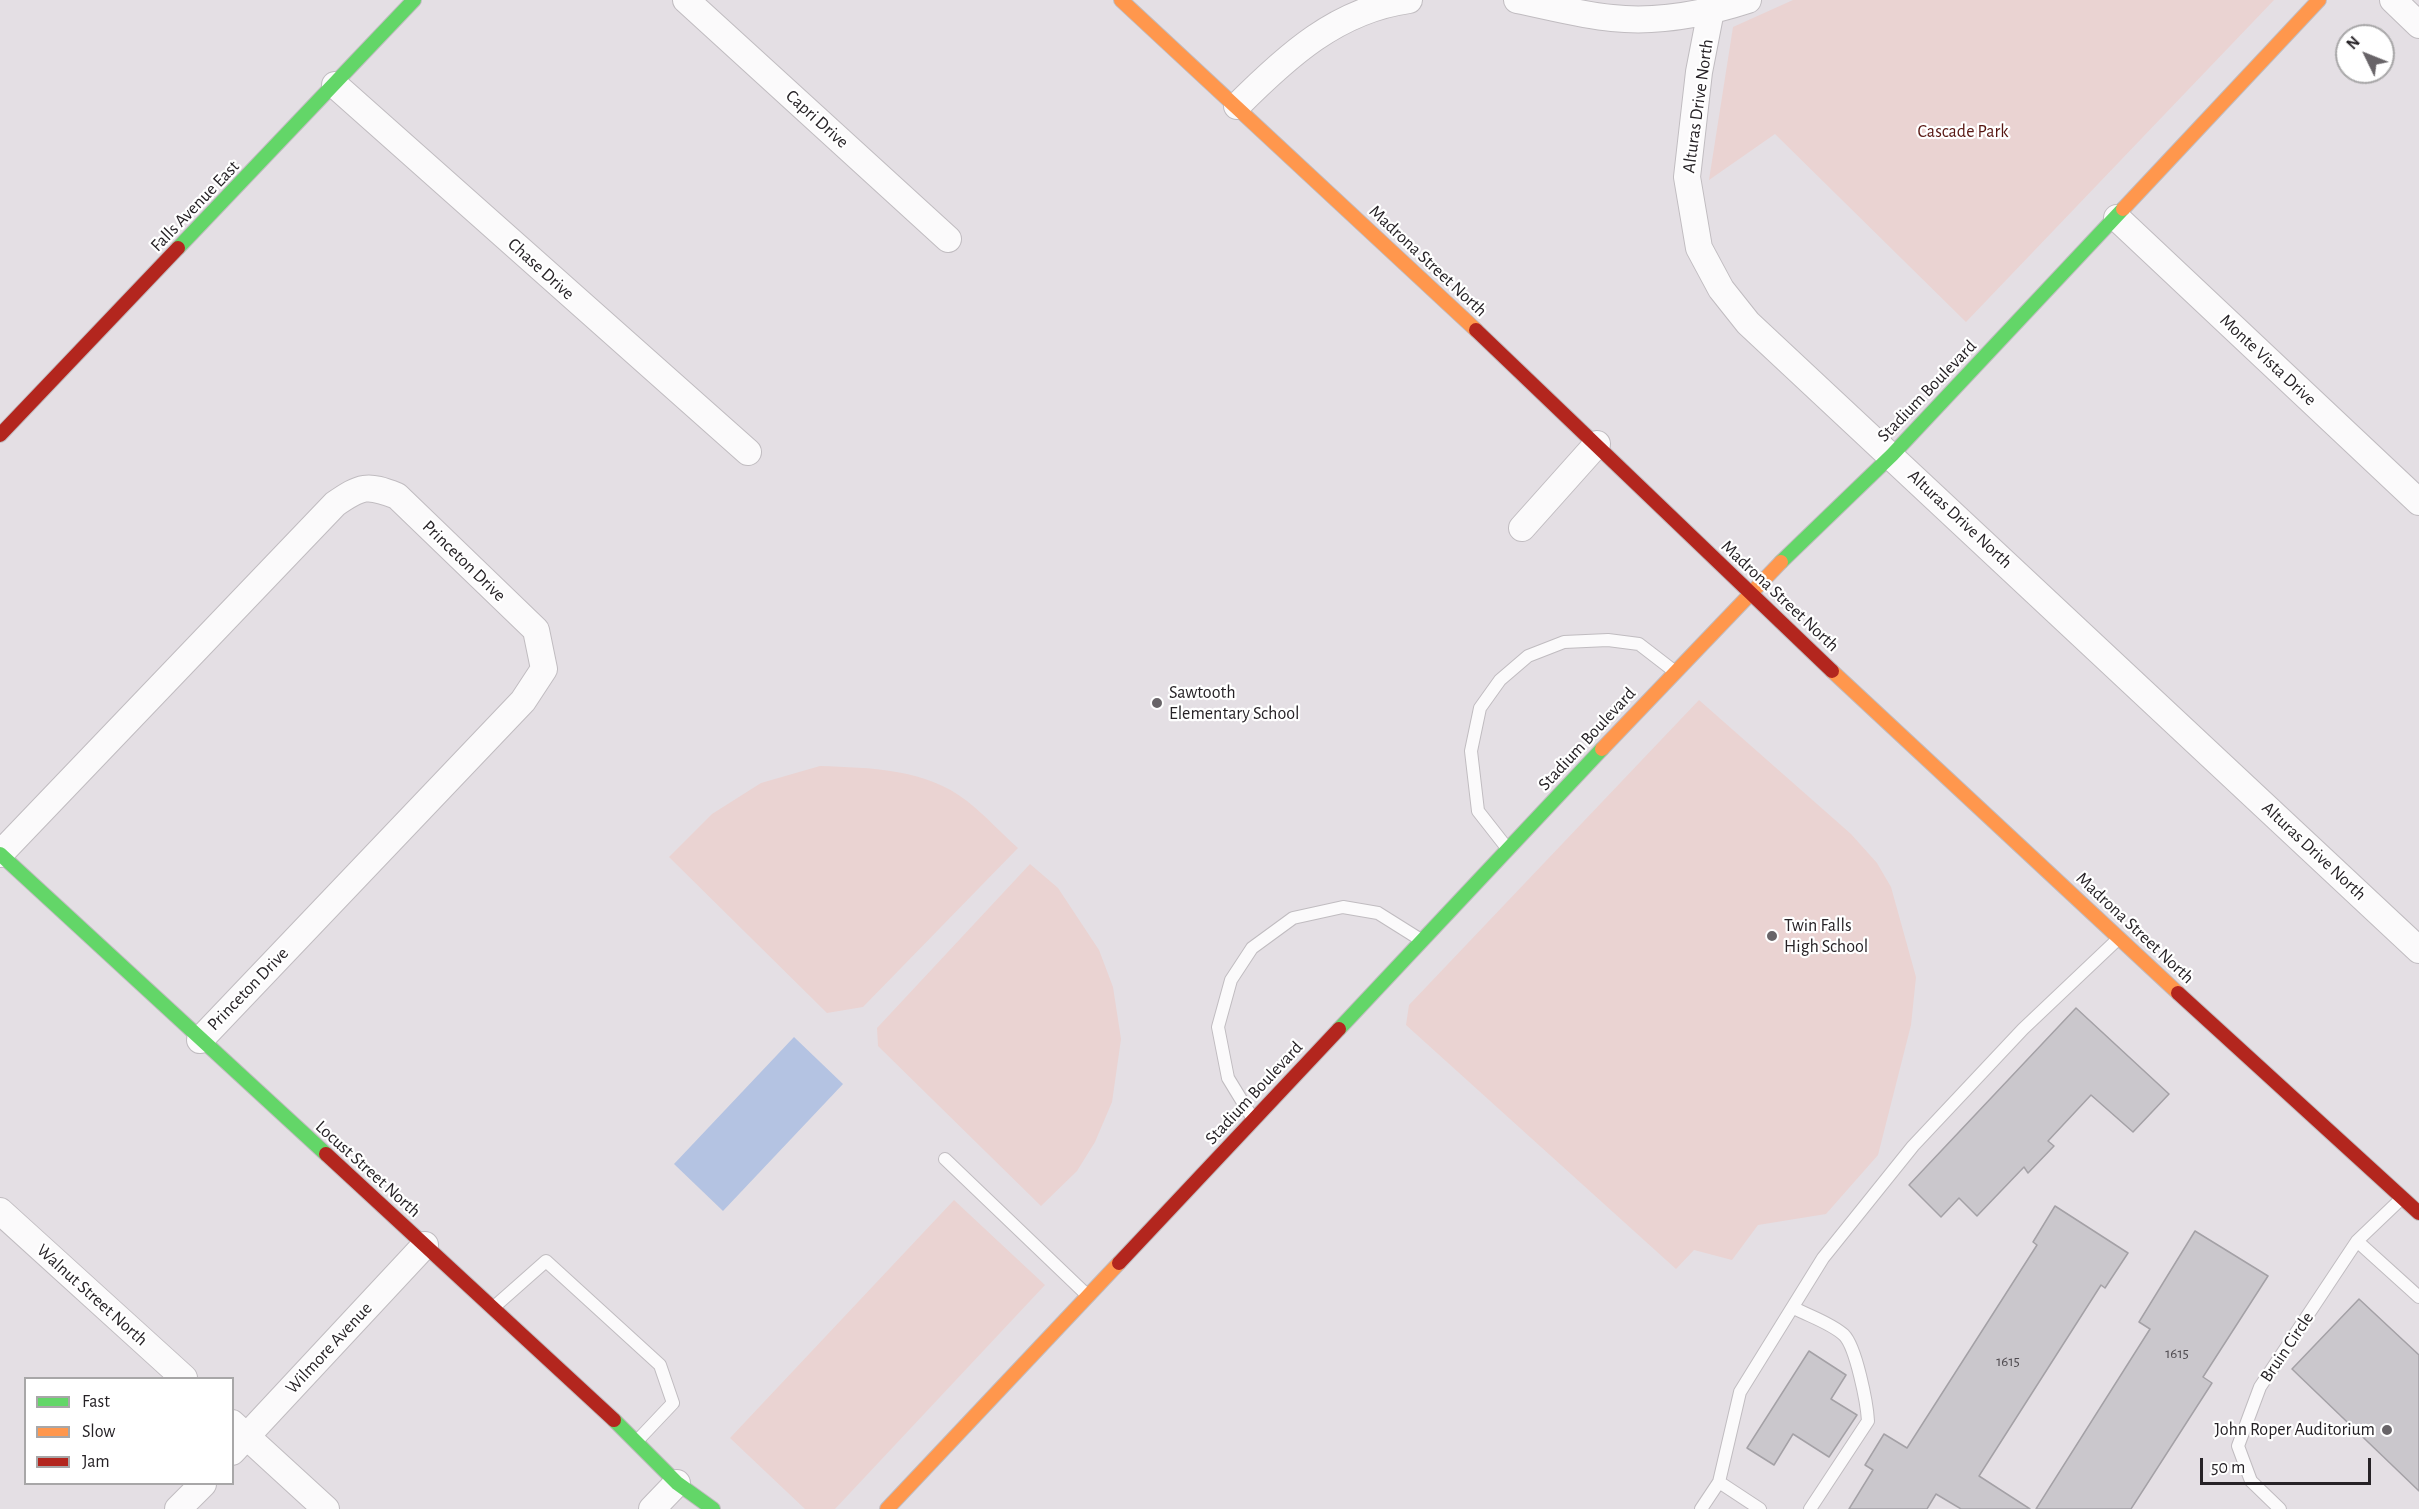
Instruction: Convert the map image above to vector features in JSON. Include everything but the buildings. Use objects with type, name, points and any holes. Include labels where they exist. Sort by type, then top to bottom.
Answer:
[{"type":"street","name":"Falls Avenue East","points":[[0,435],[414,0]]},
{"type":"street","name":"Capri Drive","points":[[686,0],[948,239]]},
{"type":"street","name":"Madrona Street North","points":[[1121,0],[1238,106],[1597,444],[1749,593],[2118,938],[2419,1213]]},
{"type":"street","points":[[1517,0],[1611,18],[1648,19],[1748,0]]},
{"type":"street","name":"Stadium Boulevard","points":[[887,1509],[1749,593],[1892,455],[2117,218],[2319,0]]},
{"type":"street","points":[[2393,0],[2419,25]]},
{"type":"street","points":[[1238,106],[1298,47],[1341,22],[1392,1]]},
{"type":"street","name":"Alturas Drive North","points":[[1713,6],[1699,72],[1687,177],[1699,248],[1721,289],[1748,323],[1892,455],[2419,950]]},
{"type":"street","name":"Chase Drive","points":[[335,85],[748,452]]},
{"type":"street","name":"Monte Vista Drive","points":[[2117,218],[2419,502]]},
{"type":"street","points":[[1522,528],[1597,444]]},
{"type":"street","name":"Princeton Drive","points":[[0,854],[335,504],[355,490],[374,487],[397,496],[536,630],[544,669],[523,701],[200,1040]]},
{"type":"street","name":"Locust Street North","points":[[0,854],[637,1441],[677,1482],[713,1509]]},
{"type":"street","name":"Walnut Street North","points":[[0,1211],[183,1377]]},
{"type":"street","name":"Wilmore Avenue","points":[[237,1437],[425,1245]]},
{"type":"street","points":[[237,1437],[326,1509]]},
{"type":"street","points":[[652,1509],[677,1482]]},
{"type":"street","points":[[178,1509],[201,1485]]},
{"type":"lane","points":[[1508,849],[1478,811],[1471,752],[1480,708],[1500,680],[1528,656],[1564,642],[1608,640],[1639,644],[1675,672]]},
{"type":"lane","points":[[1253,1120],[1228,1078],[1218,1026],[1231,980],[1252,948],[1293,918],[1342,907],[1378,913],[1422,941]]},
{"type":"lane","points":[[1701,1509],[1719,1482],[1740,1392],[1823,1258],[1913,1146],[2022,1029],[2118,938]]},
{"type":"lane","points":[[945,1159],[1088,1296]]},
{"type":"lane","name":"Bruin Circle","points":[[2280,1509],[2251,1481],[2238,1446],[2260,1387],[2357,1241],[2402,1197]]},
{"type":"lane","points":[[2357,1241],[2419,1297]]},
{"type":"lane","points":[[493,1308],[546,1261],[660,1365],[673,1403],[637,1441]]},
{"type":"lane","points":[[1794,1308],[1844,1335],[1850,1347],[1868,1407],[1868,1421],[1810,1509]]},
{"type":"lane","points":[[1719,1482],[1760,1509]]},
{"type":"green space","name":"Cascade Park","points":[[1793,0],[2274,0],[1966,322],[1775,134],[1709,180],[1733,27]]},
{"type":"green space","points":[[1699,700],[1851,834],[1877,863],[1891,887],[1916,977],[1911,1025],[1878,1155],[1826,1214],[1758,1225],[1732,1260],[1694,1250],[1676,1269],[1406,1025],[1409,1005]]},
{"type":"green space","points":[[820,766],[877,769],[933,782],[967,801],[1018,848],[863,1007],[827,1013],[669,857],[712,814],[761,783]]},
{"type":"green space","points":[[1030,864],[1058,888],[1099,950],[1113,987],[1121,1039],[1112,1102],[1095,1142],[1077,1171],[1041,1206],[878,1046],[877,1028]]},
{"type":"green space","points":[[954,1200],[1045,1285],[835,1509],[805,1509],[730,1438]]},
{"type":"water","points":[[794,1037],[843,1084],[723,1211],[674,1164]]},
{"type":"traffic: fast","points":[[178,248],[414,0]]},
{"type":"traffic: fast","points":[[1781,562],[1892,455],[2123,209]]},
{"type":"traffic: fast","points":[[1339,1029],[1602,749]]},
{"type":"traffic: fast","points":[[0,854],[326,1154]]},
{"type":"traffic: fast","points":[[614,1420],[677,1483],[713,1509]]},
{"type":"traffic: slow","points":[[1121,0],[1476,330]]},
{"type":"traffic: slow","points":[[2123,209],[2319,0]]},
{"type":"traffic: slow","points":[[1602,749],[1781,562]]},
{"type":"traffic: slow","points":[[1832,671],[2178,993]]},
{"type":"traffic: slow","points":[[887,1509],[1119,1263]]},
{"type":"traffic: jam","points":[[0,435],[178,248]]},
{"type":"traffic: jam","points":[[1476,330],[1832,671]]},
{"type":"traffic: jam","points":[[2178,993],[2419,1213]]},
{"type":"traffic: jam","points":[[1119,1263],[1339,1029]]},
{"type":"traffic: jam","points":[[326,1154],[614,1420]]},
{"type":"place","name":"Sawtooth Elementary School","points":[[1157,703]]},
{"type":"place","name":"Twin Falls High School","points":[[1772,936]]},
{"type":"place","name":"John Roper Auditorium","points":[[2387,1430]]}]
